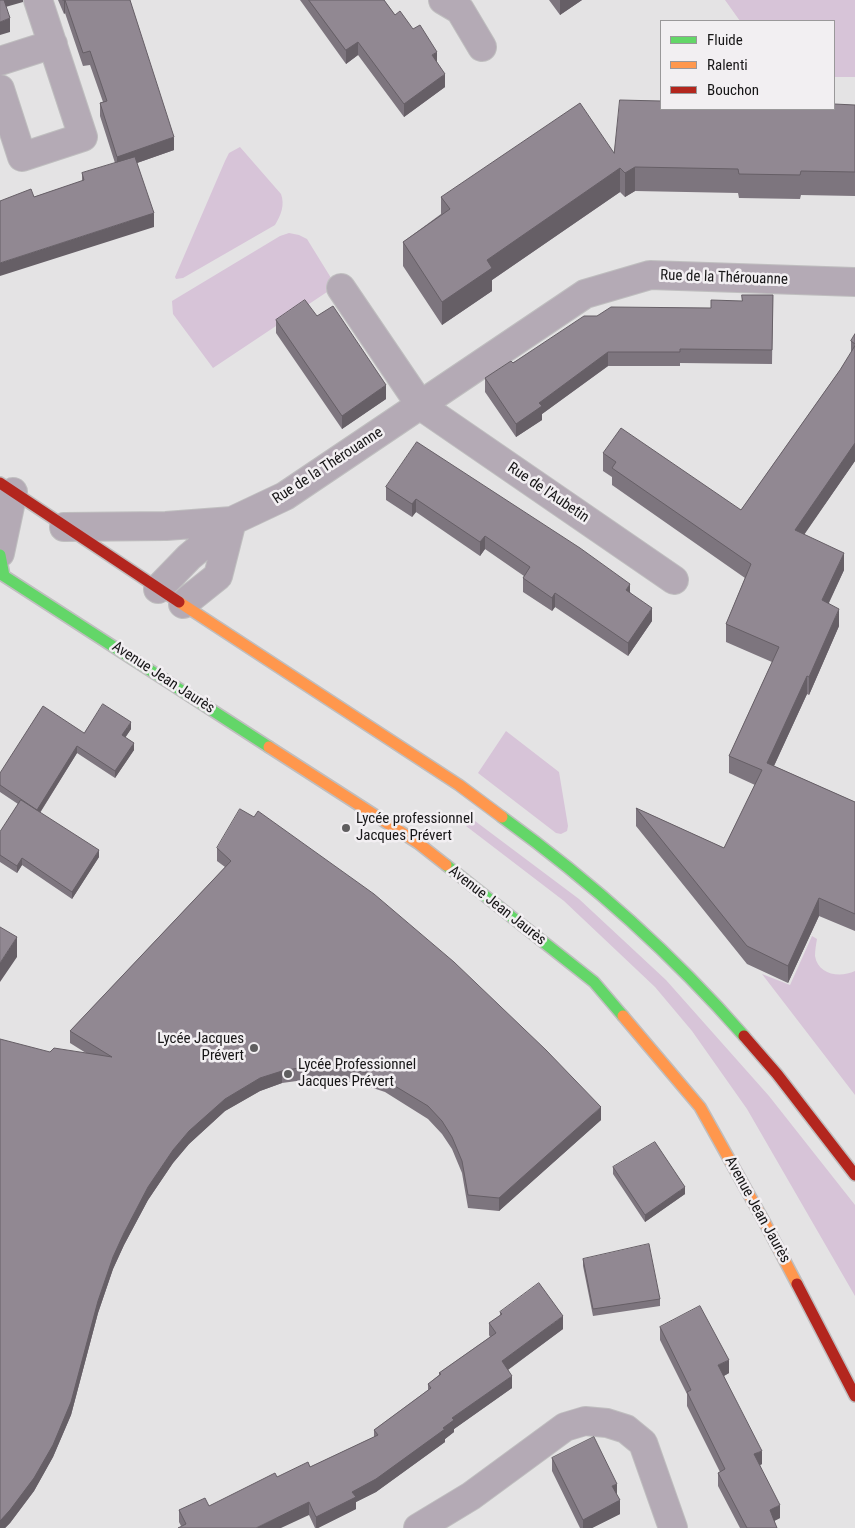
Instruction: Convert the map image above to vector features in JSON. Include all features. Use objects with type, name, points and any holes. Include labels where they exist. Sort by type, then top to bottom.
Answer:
[{"type":"street","points":[[0,89],[22,157],[84,137],[38,0]]},
{"type":"street","points":[[443,0],[460,10],[482,47]]},
{"type":"street","points":[[0,61],[53,44]]},
{"type":"street","name":"Rue de la Thérouanne","points":[[158,589],[189,557],[232,520],[285,496],[585,294],[650,275],[855,282]]},
{"type":"street","points":[[341,288],[421,406]]},
{"type":"street","name":"Rue de l'Aubetin","points":[[421,406],[674,580]]},
{"type":"street","name":"Avenue Jean Jaurès","points":[[855,1174],[777,1074],[713,1001],[647,937],[544,848],[459,785],[158,589],[6,487],[0,554],[4,576],[418,843],[594,982],[700,1108],[766,1225],[855,1396]]},
{"type":"street","points":[[183,604],[218,576],[232,520]]},
{"type":"street","name":"Rue de la Thérouanne","points":[[64,527],[166,526],[232,520]]},
{"type":"street","points":[[418,1528],[472,1496],[565,1428],[585,1421],[607,1423],[626,1429],[643,1443],[673,1528]]},
{"type":"shaded area","points":[[725,0],[855,0],[855,77],[835,77],[835,20],[739,20]]},
{"type":"shaded area","points":[[240,147],[281,194],[282,210],[279,217],[275,225],[183,278],[176,279],[175,277],[225,161],[229,153]]},
{"type":"shaded area","points":[[289,233],[307,239],[336,286],[213,368],[173,314],[172,301],[280,236]]},
{"type":"shaded area","points":[[506,731],[559,772],[568,826],[567,831],[561,834],[556,833],[478,773]]},
{"type":"shaded area","points":[[471,818],[579,899],[666,980],[769,1096],[855,1205],[855,1296],[747,1109],[692,1031],[655,987],[564,901],[466,826]]},
{"type":"shaded area","points":[[812,936],[817,939],[815,956],[820,967],[825,971],[837,974],[855,971],[855,1095],[762,974],[790,985]]},
{"type":"building","points":[[0,0],[4,0],[10,18],[0,22]]},
{"type":"building","points":[[65,0],[130,0],[174,137],[117,157],[100,103],[107,101],[90,51],[83,53]]},
{"type":"building","points":[[309,0],[384,0],[395,15],[400,11],[413,29],[420,25],[437,52],[432,55],[445,74],[404,104],[358,42],[346,50]]},
{"type":"building","points":[[620,100],[660,101],[660,110],[835,110],[835,104],[855,105],[855,172],[801,171],[800,175],[739,174],[738,169],[635,167],[625,173],[620,168],[487,260],[492,268],[442,302],[403,242],[450,209],[441,197],[580,103],[614,153]]},
{"type":"building","points":[[135,157],[154,213],[0,263],[0,201],[31,189],[34,197],[84,180],[82,173]]},
{"type":"building","points":[[742,295],[773,295],[772,350],[680,349],[680,352],[608,352],[539,403],[542,406],[516,424],[485,378],[511,361],[513,363],[584,316],[597,316],[611,307],[711,308],[711,300],[742,301]]},
{"type":"building","points":[[305,300],[317,316],[333,306],[386,385],[342,416],[276,320]]},
{"type":"building","points":[[855,334],[855,344],[851,341]]},
{"type":"building","points":[[855,346],[855,443],[795,530],[844,553],[822,600],[839,609],[809,677],[807,676],[767,763],[855,802],[855,914],[819,898],[788,966],[747,946],[636,808],[724,848],[762,770],[729,756],[779,647],[726,624],[751,564],[612,468],[616,462],[603,453],[621,428],[741,510]]},
{"type":"building","points":[[417,442],[580,548],[630,584],[626,590],[652,608],[628,643],[555,593],[552,598],[523,578],[530,567],[485,536],[480,542],[416,499],[412,504],[386,487]]},
{"type":"building","points":[[103,704],[131,722],[122,735],[134,743],[115,771],[77,746],[37,810],[0,785],[0,773],[43,706],[84,733]]},
{"type":"building","points":[[21,800],[99,850],[72,892],[22,858],[17,866],[0,855],[0,832]]},
{"type":"building","points":[[240,809],[254,817],[258,811],[374,894],[454,962],[546,1050],[601,1107],[499,1198],[468,1195],[462,1161],[452,1137],[442,1121],[428,1106],[385,1080],[364,1072],[304,1067],[282,1071],[260,1078],[225,1099],[189,1131],[173,1150],[148,1187],[113,1257],[98,1301],[71,1402],[53,1445],[34,1478],[0,1521],[0,1039],[50,1052],[54,1048],[112,1057],[70,1031],[231,861],[217,848]]},
{"type":"building","points":[[0,927],[17,937],[0,963]]},
{"type":"building","points":[[655,1142],[685,1187],[645,1215],[613,1167]]},
{"type":"building","points":[[649,1244],[660,1299],[593,1309],[583,1259]]},
{"type":"building","points":[[539,1283],[563,1316],[502,1361],[512,1376],[452,1418],[454,1420],[443,1428],[445,1429],[376,1479],[352,1492],[356,1497],[316,1517],[309,1502],[256,1528],[178,1528],[186,1524],[179,1510],[205,1498],[209,1506],[275,1473],[277,1477],[308,1462],[310,1467],[378,1435],[374,1430],[431,1388],[428,1384],[441,1374],[439,1373],[496,1333],[489,1323],[502,1314],[500,1312]]},
{"type":"building","points":[[700,1306],[729,1360],[718,1365],[762,1451],[754,1454],[780,1505],[770,1510],[777,1528],[747,1528],[718,1473],[725,1469],[687,1392],[691,1390],[660,1327]]},
{"type":"building","points":[[594,1437],[617,1484],[612,1486],[620,1500],[583,1520],[552,1458]]},
{"type":"traffic: fast","points":[[0,555],[4,576],[269,747]]},
{"type":"traffic: fast","points":[[502,817],[567,866],[629,920],[688,976],[744,1036]]},
{"type":"traffic: fast","points":[[446,865],[594,982],[623,1016]]},
{"type":"traffic: slow","points":[[179,602],[459,785],[502,817]]},
{"type":"traffic: slow","points":[[269,747],[418,843],[446,865]]},
{"type":"traffic: slow","points":[[623,1016],[700,1107],[797,1284]]},
{"type":"traffic: jam","points":[[0,483],[179,602]]},
{"type":"traffic: jam","points":[[744,1036],[777,1074],[855,1175]]},
{"type":"traffic: jam","points":[[797,1284],[855,1396]]},
{"type":"place","name":"Lycée professionnel Jacques Prévert","points":[[346,828]]},
{"type":"place","name":"Lycée Jacques Prévert","points":[[254,1048]]},
{"type":"place","name":"Lycée Professionnel Jacques Prévert","points":[[288,1074]]}]
